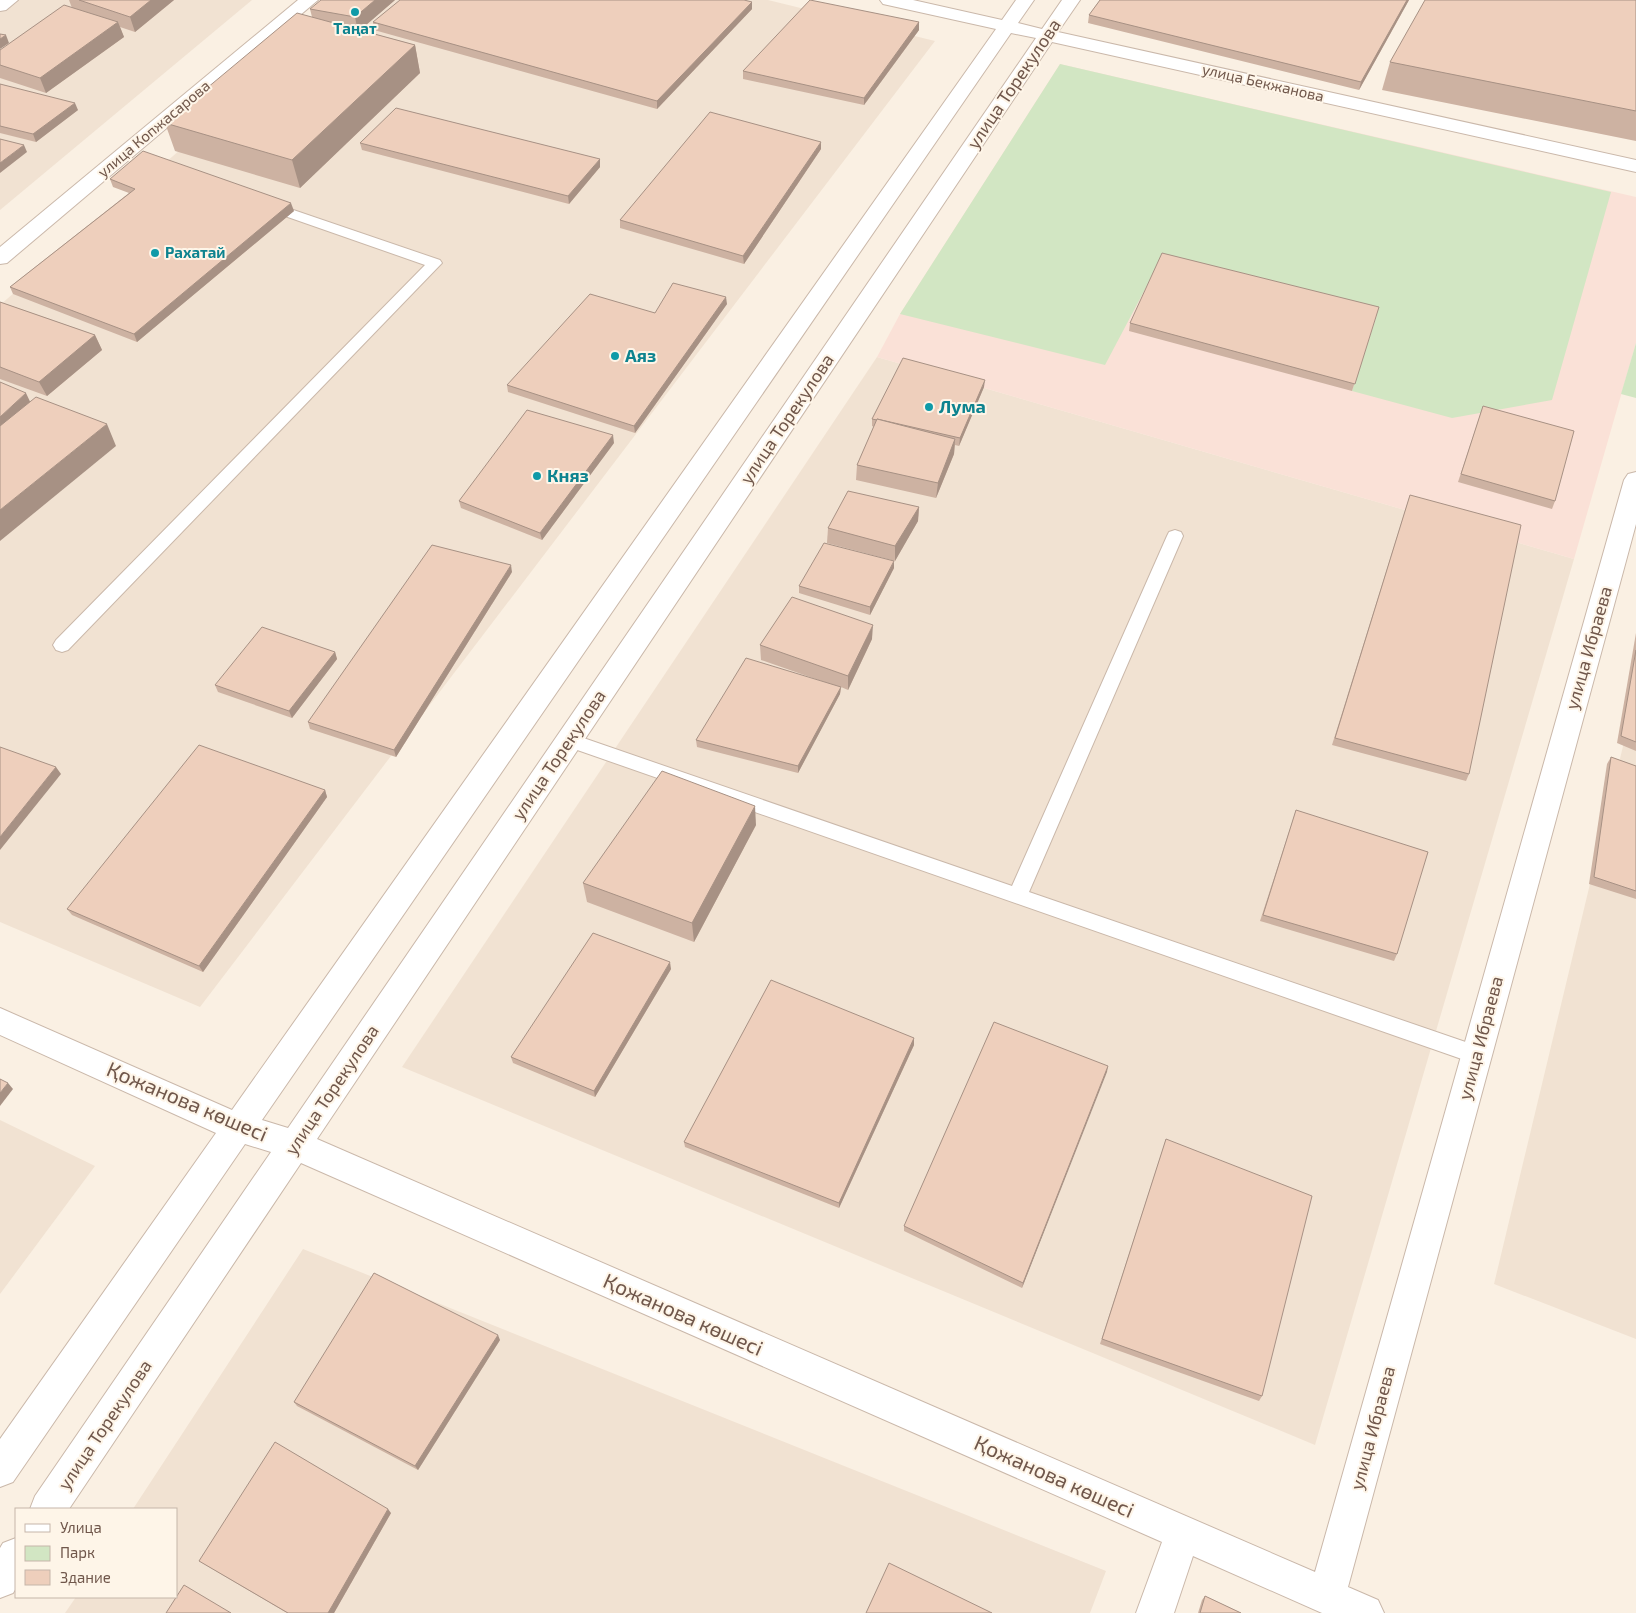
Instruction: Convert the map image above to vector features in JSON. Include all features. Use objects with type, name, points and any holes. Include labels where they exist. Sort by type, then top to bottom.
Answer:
[{"type":"street","points":[[0,6],[9,0]]},
{"type":"street","name":"улица Копжасарова","points":[[0,258],[309,0]]},
{"type":"street","name":"улица Бекжанова","points":[[889,0],[1636,166]]},
{"type":"street","points":[[0,1469],[240,1128],[1025,0]]},
{"type":"street","name":"улица Торекулова","points":[[49,1508],[1071,0]]},
{"type":"street","name":"улица Ибраева","points":[[1326,1596],[1636,480]]},
{"type":"street","name":"Қожанова көшесі","points":[[0,1021],[240,1128],[295,1145],[1365,1613]]},
{"type":"street","points":[[1155,1613],[1183,1534]]},
{"type":"street","points":[[0,1580],[15,1558]]},
{"type":"lane","points":[[124,155],[143,161]]},
{"type":"lane","points":[[62,645],[435,263],[256,201]]},
{"type":"lane","points":[[1018,895],[1175,536]]},
{"type":"lane","points":[[569,740],[1476,1055]]},
{"type":"shaded area","points":[[0,0],[252,0],[0,210]]},
{"type":"shaded area","points":[[354,0],[768,0],[935,41],[200,1007],[0,922],[0,305]]},
{"type":"shaded area","points":[[1060,64],[1636,197],[1636,343],[1574,559],[877,357],[900,314]]},
{"type":"shaded area","points":[[877,357],[1574,559],[1315,1445],[402,1067]]},
{"type":"shaded area","points":[[1636,692],[1636,1339],[1494,1284]]},
{"type":"shaded area","points":[[0,1120],[95,1166],[0,1294]]},
{"type":"shaded area","points":[[303,1249],[1106,1571],[1090,1613],[65,1613],[75,1598],[178,1598],[178,1508],[134,1508]]},
{"type":"green space","points":[[1060,64],[1611,192],[1552,400],[1452,418],[1352,391],[1377,315],[1160,261],[1105,365],[900,314]]},
{"type":"green space","points":[[1636,343],[1636,398],[1621,394]]},
{"type":"building","points":[[79,0],[151,0],[130,17]]},
{"type":"building","points":[[321,0],[375,0],[355,17],[310,9]]},
{"type":"building","points":[[400,0],[744,0],[752,2],[657,101],[373,22]]},
{"type":"building","points":[[810,0],[919,22],[864,98],[743,71]]},
{"type":"building","points":[[1100,0],[1407,0],[1361,82],[1089,15]]},
{"type":"building","points":[[1425,0],[1636,0],[1636,111],[1390,62]]},
{"type":"building","points":[[64,5],[118,22],[40,78],[0,65],[0,50]]},
{"type":"building","points":[[297,13],[415,45],[292,160],[165,123]]},
{"type":"building","points":[[0,84],[75,103],[33,134],[0,126]]},
{"type":"building","points":[[396,108],[600,159],[568,196],[360,143]]},
{"type":"building","points":[[710,112],[821,142],[743,256],[620,220]]},
{"type":"building","points":[[0,139],[24,145],[0,163]]},
{"type":"building","name":"Рахатай","points":[[143,151],[291,203],[134,334],[10,287],[135,189],[110,179]]},
{"type":"building","points":[[1162,253],[1379,307],[1355,384],[1130,323]]},
{"type":"building","name":"Аяз","points":[[673,283],[726,297],[634,426],[507,385],[590,294],[655,313]]},
{"type":"building","points":[[0,302],[95,335],[39,382],[0,367]]},
{"type":"building","name":"Лума","points":[[903,358],[985,380],[960,438],[872,419]]},
{"type":"building","points":[[0,382],[26,393],[0,417]]},
{"type":"building","points":[[36,397],[107,424],[0,510],[0,426]]},
{"type":"building","points":[[1483,406],[1574,431],[1555,501],[1461,474]]},
{"type":"building","name":"Княз","points":[[527,410],[613,435],[540,533],[459,501]]},
{"type":"building","points":[[877,419],[955,439],[938,483],[857,465]]},
{"type":"building","points":[[848,491],[919,507],[895,546],[828,528]]},
{"type":"building","points":[[1410,495],[1521,525],[1469,774],[1335,738]]},
{"type":"building","points":[[824,543],[894,561],[870,607],[799,586]]},
{"type":"building","points":[[432,545],[511,565],[394,750],[308,722]]},
{"type":"building","points":[[792,597],[873,625],[848,676],[760,645]]},
{"type":"building","points":[[262,627],[335,652],[289,711],[215,685]]},
{"type":"building","points":[[1636,650],[1636,742],[1621,736]]},
{"type":"building","points":[[746,658],[841,687],[798,766],[696,740]]},
{"type":"building","points":[[199,745],[325,790],[199,966],[67,909]]},
{"type":"building","points":[[0,747],[56,767],[0,837]]},
{"type":"building","points":[[1611,757],[1636,766],[1636,891],[1594,877]]},
{"type":"building","points":[[662,771],[755,806],[692,923],[583,883]]},
{"type":"building","points":[[1296,810],[1428,852],[1397,954],[1263,915]]},
{"type":"building","points":[[593,933],[670,962],[594,1091],[511,1057]]},
{"type":"building","points":[[771,980],[914,1038],[839,1203],[684,1142]]},
{"type":"building","points":[[994,1022],[1108,1066],[1023,1283],[904,1226]]},
{"type":"building","points":[[0,1079],[8,1083],[0,1093]]},
{"type":"building","points":[[1166,1139],[1312,1196],[1262,1396],[1102,1339]]},
{"type":"building","points":[[374,1273],[498,1335],[415,1466],[294,1402]]},
{"type":"building","points":[[275,1442],[388,1509],[328,1613],[288,1613],[199,1561]]},
{"type":"building","points":[[889,1563],[992,1613],[866,1613]]},
{"type":"building","points":[[184,1585],[231,1613],[166,1613],[176,1598],[178,1598],[178,1594]]},
{"type":"building","points":[[1205,1596],[1241,1613],[1200,1613]]},
{"type":"place","name":"Таңат","points":[[355,12]]},
{"type":"place","name":"Рахатай","points":[[155,253]]},
{"type":"place","name":"Аяз","points":[[615,356]]},
{"type":"place","name":"Лума","points":[[929,407]]},
{"type":"place","name":"Княз","points":[[537,476]]}]
